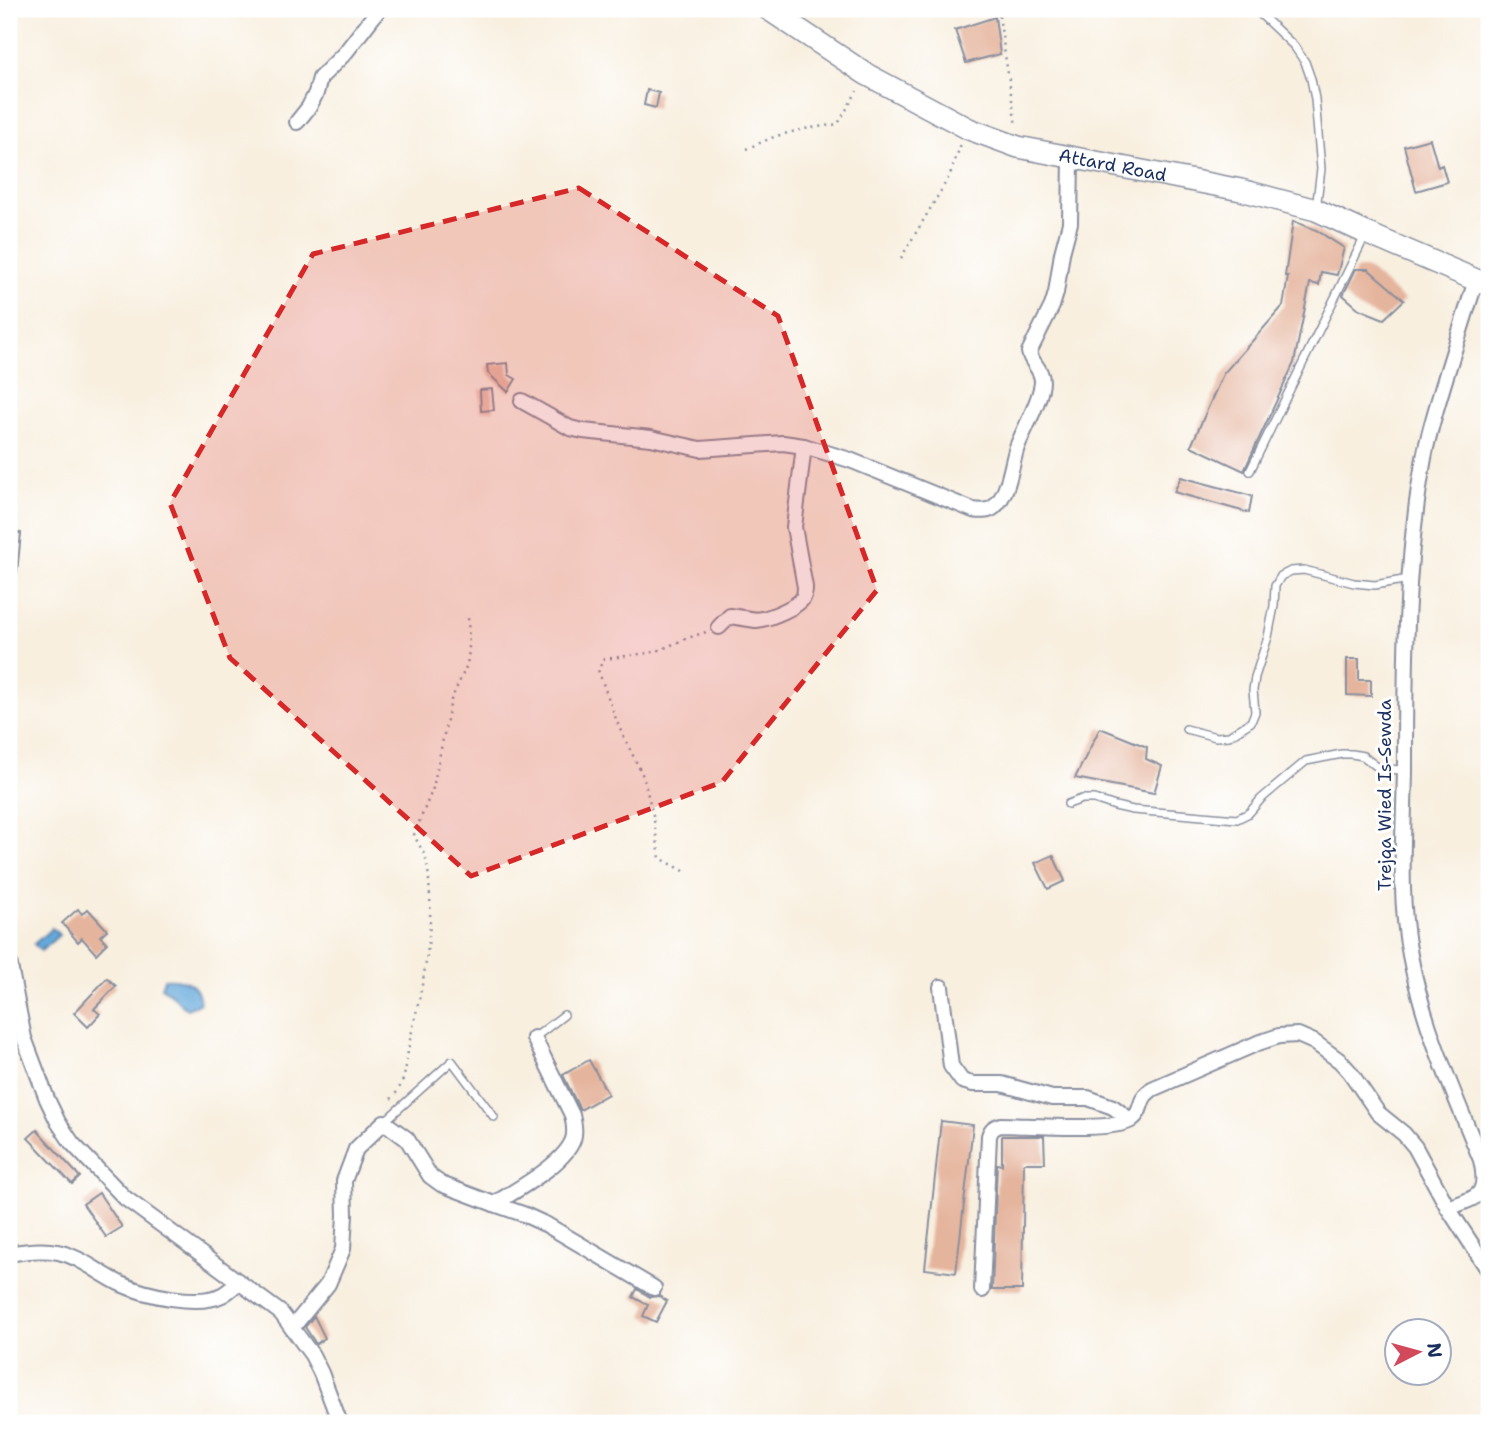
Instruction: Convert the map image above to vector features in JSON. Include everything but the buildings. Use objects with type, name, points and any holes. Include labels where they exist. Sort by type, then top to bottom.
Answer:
[{"type":"main road","name":"Attard Road","points":[[768,9],[866,74],[969,129],[1018,147],[1241,190],[1316,210],[1483,282]]},
{"type":"street","points":[[297,122],[309,107],[320,78],[345,53],[379,9]]},
{"type":"street","points":[[522,401],[576,430],[662,440],[700,449],[783,443],[804,446],[850,460],[973,510],[987,511],[993,508],[1006,487],[1016,449],[1041,391],[1042,377],[1029,352],[1056,293],[1070,223],[1071,158]]},
{"type":"street","name":"Trejqa Wied Is-Sewda","points":[[1448,1208],[1474,1199],[1483,1189],[1484,1174],[1481,1160],[1434,1043],[1409,952],[1403,898],[1405,670],[1409,579],[1427,440],[1483,282]]},
{"type":"street","points":[[719,627],[730,616],[762,620],[802,600],[805,587],[794,527],[804,446]]},
{"type":"street","points":[[9,961],[24,1038],[47,1099],[72,1143],[132,1204],[281,1313],[312,1355],[340,1423]]},
{"type":"street","points":[[941,987],[951,1066],[962,1081],[973,1084],[1002,1084],[1052,1098],[1088,1098],[1112,1107],[1130,1120]]},
{"type":"street","points":[[982,1290],[991,1130],[1001,1125],[1121,1124],[1130,1120],[1141,1108],[1144,1097],[1152,1089],[1258,1043],[1298,1035],[1314,1041],[1340,1061],[1378,1113],[1404,1134],[1415,1147],[1448,1208],[1489,1271]]},
{"type":"street","points":[[494,1204],[541,1175],[573,1141],[575,1128],[572,1115],[534,1038]]},
{"type":"street","points":[[292,1328],[328,1284],[343,1249],[344,1181],[356,1149],[384,1122],[407,1139],[430,1176],[442,1184],[547,1225],[654,1288]]},
{"type":"street","points":[[9,1254],[56,1252],[74,1257],[136,1290],[186,1301],[205,1301],[222,1295],[239,1282]]},
{"type":"lane","points":[[1255,9],[1294,46],[1305,62],[1311,79],[1321,169],[1316,210]]},
{"type":"lane","points":[[1250,471],[1366,233]]},
{"type":"lane","points":[[1186,729],[1216,737],[1229,736],[1251,722],[1255,712],[1255,677],[1268,637],[1275,586],[1281,576],[1291,571],[1304,570],[1354,583],[1375,585],[1409,579]]},
{"type":"lane","points":[[1068,804],[1082,799],[1094,799],[1133,810],[1237,819],[1249,813],[1299,766],[1310,760],[1352,754],[1363,756],[1380,769],[1405,771]]},
{"type":"lane","points":[[534,1038],[564,1015]]},
{"type":"lane","points":[[384,1122],[452,1061],[494,1117]]},
{"type":"path","points":[[998,9],[1018,147]]},
{"type":"path","points":[[747,149],[776,136],[838,124],[866,74]]},
{"type":"path","points":[[901,258],[948,177],[969,129]]},
{"type":"path","points":[[384,1122],[385,1105],[400,1090],[404,1075],[428,950],[429,877],[425,858],[414,835],[433,788],[451,700],[467,665],[468,614]]},
{"type":"path","points":[[684,871],[660,858],[643,776],[619,727],[598,670],[604,659],[655,652],[719,627]]},
{"type":"highlighted area","points":[[579,188],[778,316],[877,590],[722,782],[471,876],[230,658],[170,503],[313,254]]},
{"type":"water","points":[[52,928],[59,935],[41,951],[34,944]]},
{"type":"water","points":[[164,979],[177,979],[193,986],[200,1003],[187,1009],[161,987]]}]
